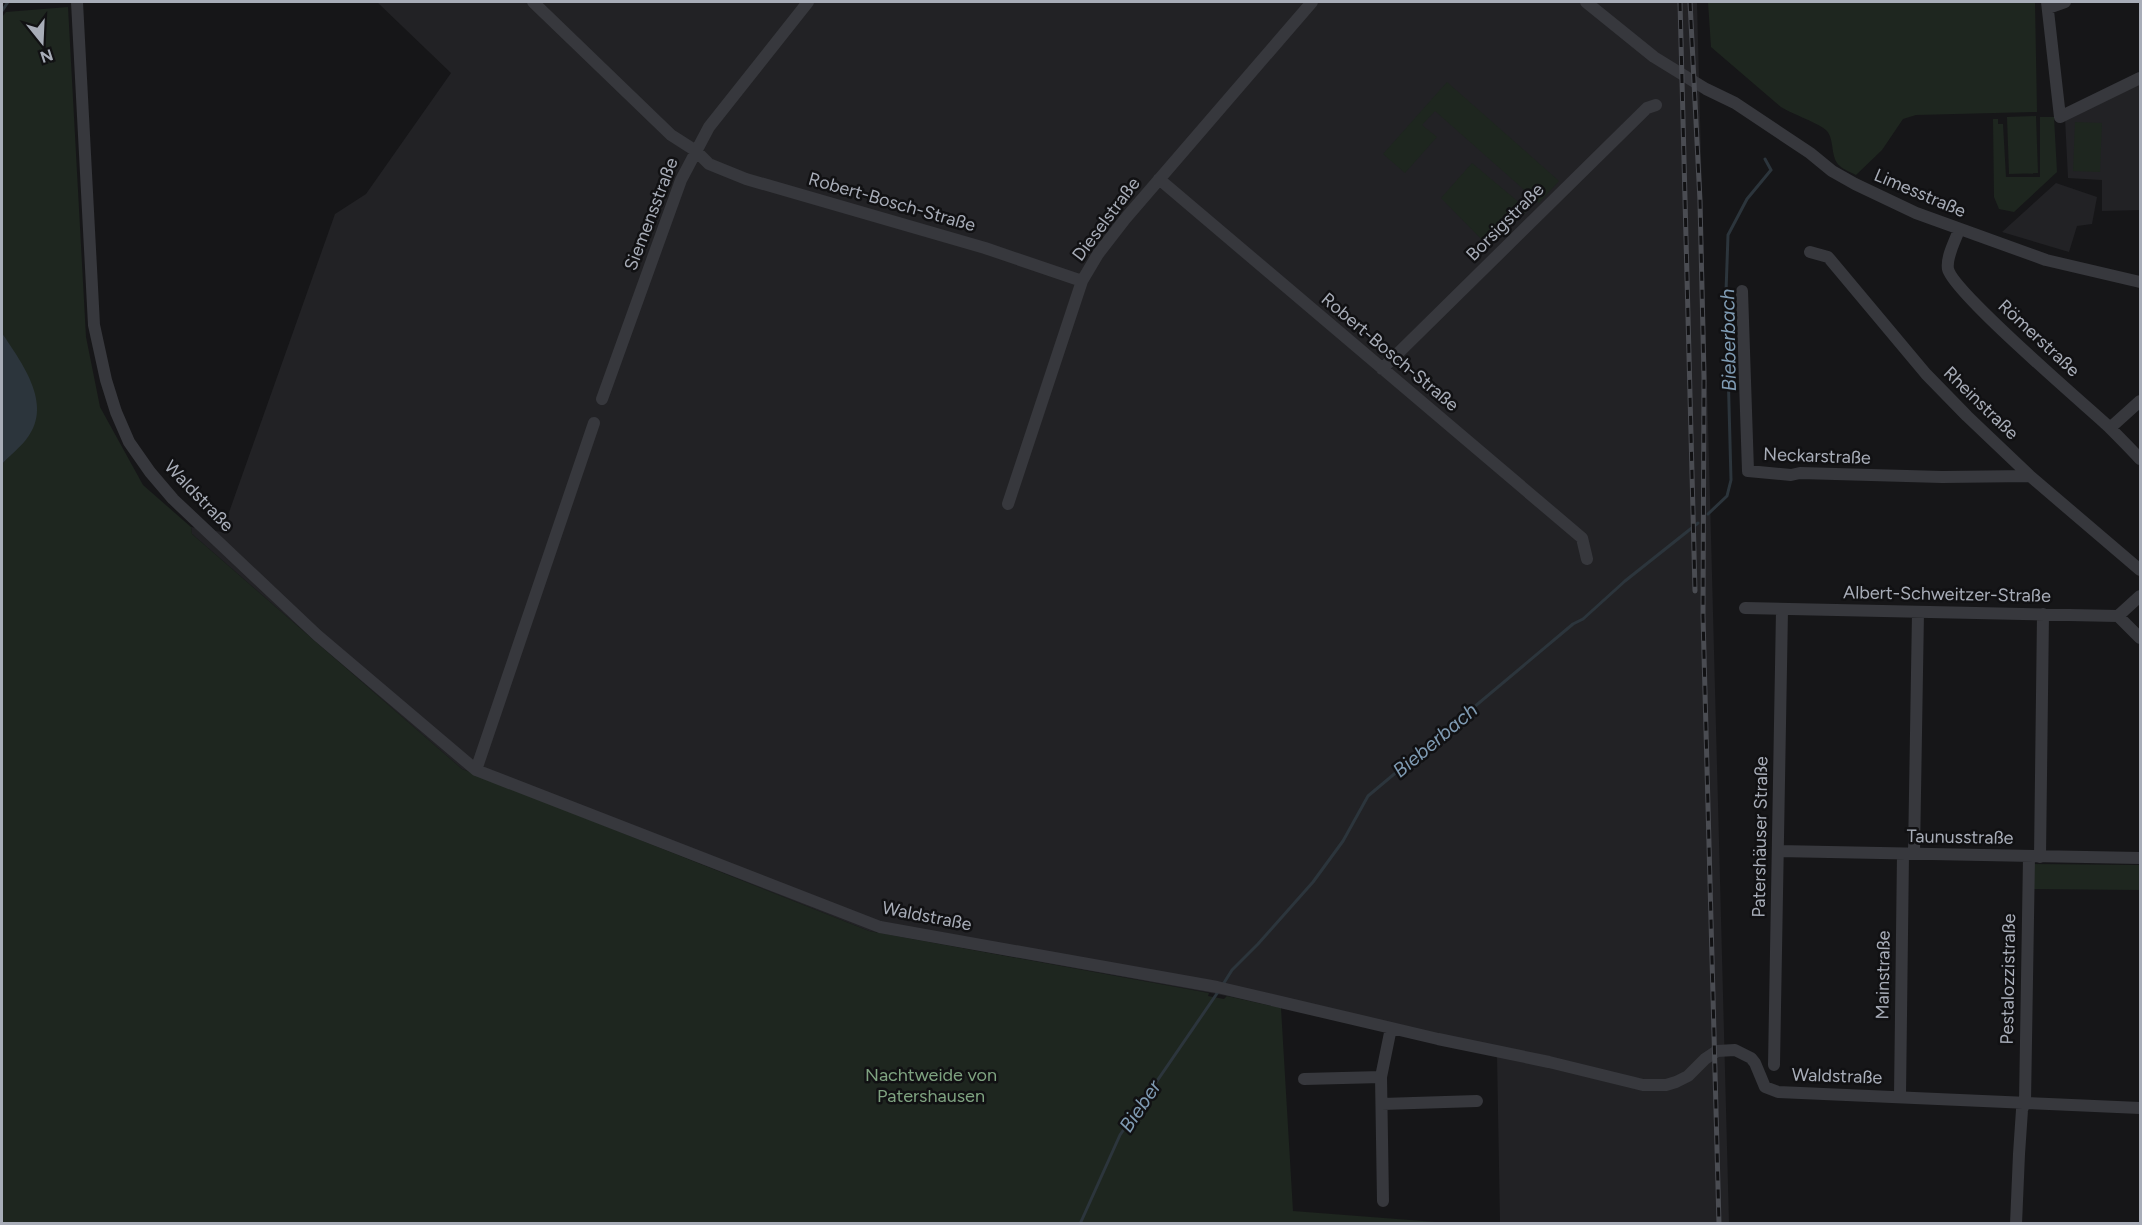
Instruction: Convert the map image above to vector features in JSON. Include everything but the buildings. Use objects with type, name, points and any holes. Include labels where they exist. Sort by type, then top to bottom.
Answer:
[{"type":"street","name":"Waldstraße","points":[[77,2],[94,325],[106,380],[129,442],[173,499],[317,635],[476,770],[880,927],[1222,989],[1650,1086],[1676,1082],[1688,1076],[1717,1051],[1735,1050],[1751,1058],[1765,1087],[1778,1092],[2140,1108]]},
{"type":"street","name":"Robert-Bosch-Straße","points":[[533,2],[671,135],[696,151],[709,164],[746,179],[985,248],[1082,281]]},
{"type":"street","name":"Siemensstraße","points":[[602,399],[681,180],[696,151],[709,127],[808,2]]},
{"type":"street","name":"Dieselstraße","points":[[1008,504],[1082,281],[1098,254],[1125,219],[1312,2]]},
{"type":"street","name":"Limesstraße","points":[[1586,2],[1654,57],[1706,89],[1735,103],[1832,171],[1855,184],[1916,213],[2046,260],[2140,282]]},
{"type":"street","points":[[2065,2],[2048,5],[2060,117],[2140,78]]},
{"type":"street","name":"Borsigstraße","points":[[1382,369],[1599,153],[1647,108],[1656,105]]},
{"type":"street","name":"Robert-Bosch-Straße","points":[[1159,179],[1582,538],[1587,559]]},
{"type":"street","name":"Römerstraße","points":[[1959,230],[1948,260],[1948,271],[1954,280],[2140,459]]},
{"type":"street","name":"Rheinstraße","points":[[1810,252],[1828,257],[1926,374],[2030,476],[2140,570]]},
{"type":"street","name":"Neckarstraße","points":[[1742,291],[1748,471],[1791,475],[1800,473],[2030,476]]},
{"type":"street","points":[[2110,428],[2140,401]]},
{"type":"street","points":[[476,770],[594,423]]},
{"type":"street","points":[[2140,596],[2118,616],[2140,638]]},
{"type":"street","name":"Albert-Schweitzer-Straße","points":[[1744,608],[2118,616]]},
{"type":"street","name":"Patershäuser Straße","points":[[1774,1065],[1782,610]]},
{"type":"street","name":"Mainstraße","points":[[1900,1096],[1918,612]]},
{"type":"street","name":"Pestalozzistraße","points":[[2016,1224],[2022,1110],[2025,1102],[2043,614]]},
{"type":"street","name":"Taunusstraße","points":[[1778,851],[2140,858]]},
{"type":"street","points":[[1383,1202],[1381,1077],[1391,1028]]},
{"type":"street","points":[[1304,1079],[1381,1077]]},
{"type":"street","points":[[1382,1104],[1477,1101]]},
{"type":"shaded area","points":[[377,2],[1697,2],[1729,1223],[1500,1223],[1497,1055],[1227,996],[869,931],[462,769],[192,534],[191,527],[222,532],[335,214],[366,194],[451,73]]},
{"type":"shaded area","points":[[2140,82],[2140,210],[2102,211],[2102,180],[2068,178],[2065,118]]},
{"type":"shaded area","points":[[2056,183],[2097,197],[2092,224],[2077,226],[2069,252],[2002,232]]},
{"type":"shaded area","points":[[2,333],[32,383],[37,410],[35,424],[28,437],[2,464]]},
{"type":"green space","points":[[1708,2],[2035,2],[2037,112],[1916,115],[1903,119],[1882,150],[1856,175],[1843,169],[1837,163],[1827,131],[1781,107],[1711,47]]},
{"type":"green space","name":"Nachtweide von Patershausen","points":[[68,7],[86,337],[100,407],[143,485],[191,527],[192,534],[462,769],[869,931],[1209,993],[1208,996],[1224,999],[1227,996],[1281,1008],[1293,1211],[1449,1223],[2,1224],[2,464],[28,437],[30,382],[2,333],[2,17],[6,12]]},
{"type":"green space","points":[[1447,82],[1559,181],[1539,203],[1435,111],[1422,125],[1437,137],[1405,173],[1383,154]]},
{"type":"green space","points":[[2036,116],[2038,173],[2009,174],[2007,117]]},
{"type":"green space","points":[[2040,117],[2054,117],[2057,172],[2014,212],[1999,209],[1994,197],[1993,119],[1998,119],[1998,124],[2003,124],[2006,177],[2040,177]]},
{"type":"green space","points":[[2075,122],[2102,123],[2100,172],[2073,171]]},
{"type":"green space","points":[[1472,163],[1528,210],[1490,243],[1484,242],[1441,198]]},
{"type":"green space","points":[[2033,864],[2140,865],[2140,890],[2032,889]]},
{"type":"waterway","points":[[2,11],[8,2]]},
{"type":"waterway","points":[[1765,159],[1771,170]]},
{"type":"waterway","name":"Bieberbach","points":[[1708,514],[1727,496],[1731,480],[1726,292],[1728,235],[1747,199],[1771,170]]},
{"type":"waterway","name":"Bieberbach","points":[[1222,986],[1232,970],[1313,882],[1343,841],[1368,796],[1573,624],[1583,619],[1625,581],[1698,523]]},
{"type":"waterway","name":"Bieber","points":[[1080,1224],[1120,1135],[1218,992]]},
{"type":"railway","points":[[1680,2],[1695,591]]},
{"type":"railway","points":[[1690,2],[1700,201],[1704,378],[1703,616],[1719,1224]]}]
